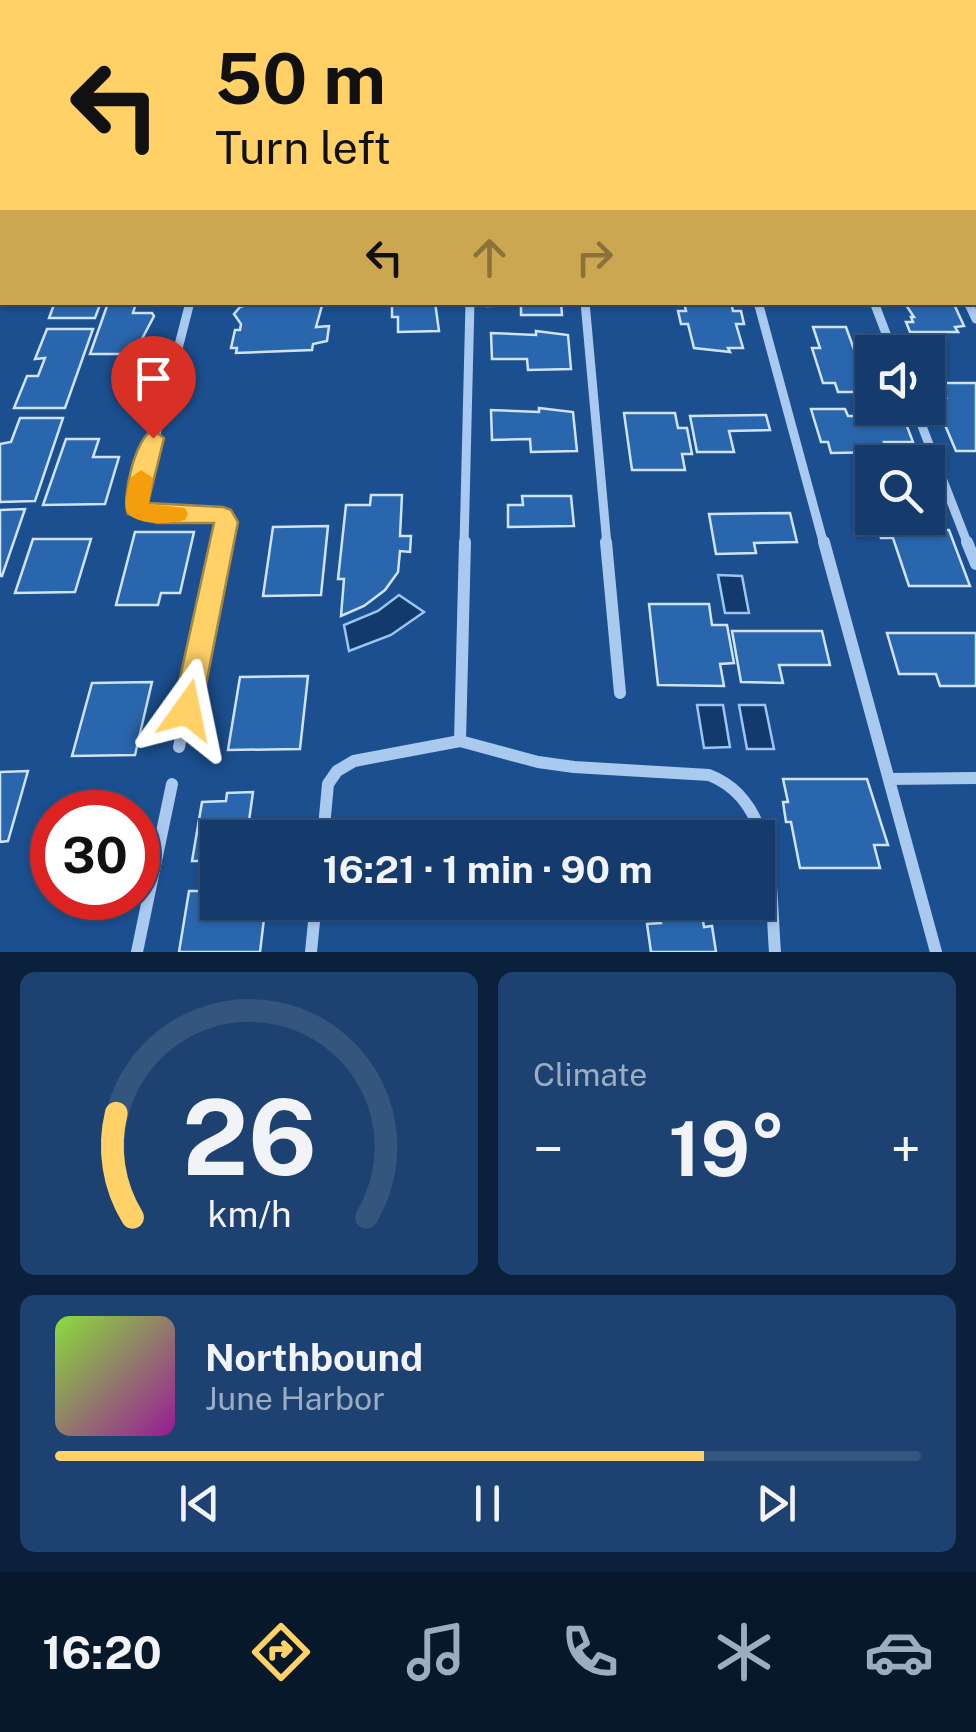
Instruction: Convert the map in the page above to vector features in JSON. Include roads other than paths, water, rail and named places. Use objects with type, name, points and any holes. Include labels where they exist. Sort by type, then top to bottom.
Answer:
[{"type":"street","points":[[179,747],[226,522],[223,516],[212,514],[143,512],[137,508],[136,500],[189,305]]},
{"type":"street","points":[[460,741],[470,305]]},
{"type":"street","points":[[584,305],[620,693]]},
{"type":"street","points":[[759,305],[936,952]]},
{"type":"street","points":[[875,305],[887,335]]},
{"type":"street","points":[[922,425],[976,564]]},
{"type":"street","points":[[325,820],[328,784],[337,770],[354,761],[460,741],[538,762],[709,776],[730,784],[754,811],[762,832],[775,952]]},
{"type":"street","points":[[889,778],[976,778]]},
{"type":"street","points":[[138,952],[172,784]]},
{"type":"street","points":[[311,952],[314,920]]},
{"type":"water","points":[[718,575],[742,576],[749,613],[725,613]]},
{"type":"water","points":[[399,595],[424,612],[391,635],[349,651],[344,625],[378,611]]},
{"type":"water","points":[[697,705],[723,705],[730,747],[704,748]]},
{"type":"water","points":[[739,705],[765,705],[774,749],[747,749]]}]
